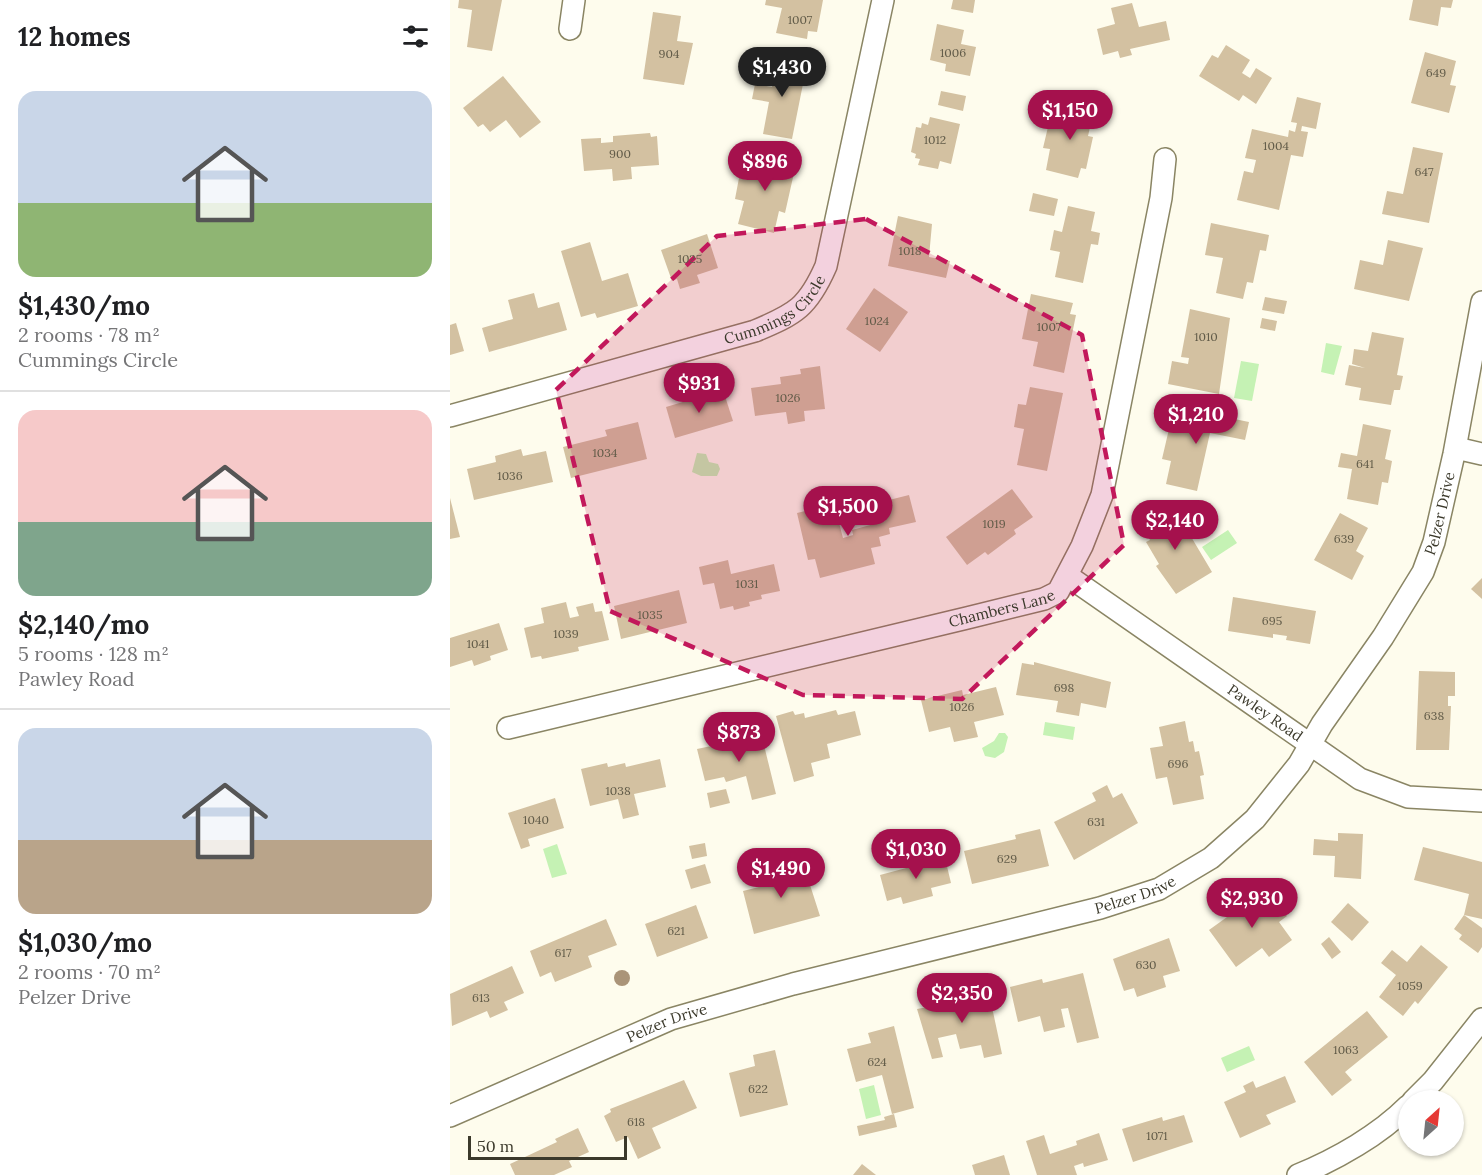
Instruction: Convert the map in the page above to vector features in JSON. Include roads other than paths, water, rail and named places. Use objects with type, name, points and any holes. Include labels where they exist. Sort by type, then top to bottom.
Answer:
[{"type":"street","points":[[570,29],[574,0]]},
{"type":"street","name":"Cummings Circle","points":[[450,416],[755,331],[793,315],[815,290],[826,266],[883,0]]},
{"type":"street","name":"Chambers Lane","points":[[508,728],[1044,598],[1058,592],[1068,576],[1102,495],[1161,198],[1165,159]]},
{"type":"street","name":"Pelzer Drive","points":[[450,1116],[671,1018],[793,984],[1061,918],[1159,889],[1211,858],[1255,819],[1299,764],[1423,572],[1434,542],[1456,448],[1482,302]]},
{"type":"street","points":[[1456,448],[1482,454]]},
{"type":"street","name":"Pawley Road","points":[[1068,576],[1360,779],[1408,797],[1482,801]]},
{"type":"street","points":[[1424,1090],[1482,1019]]},
{"type":"street","points":[[1298,1175],[1365,1139],[1398,1116]]}]
